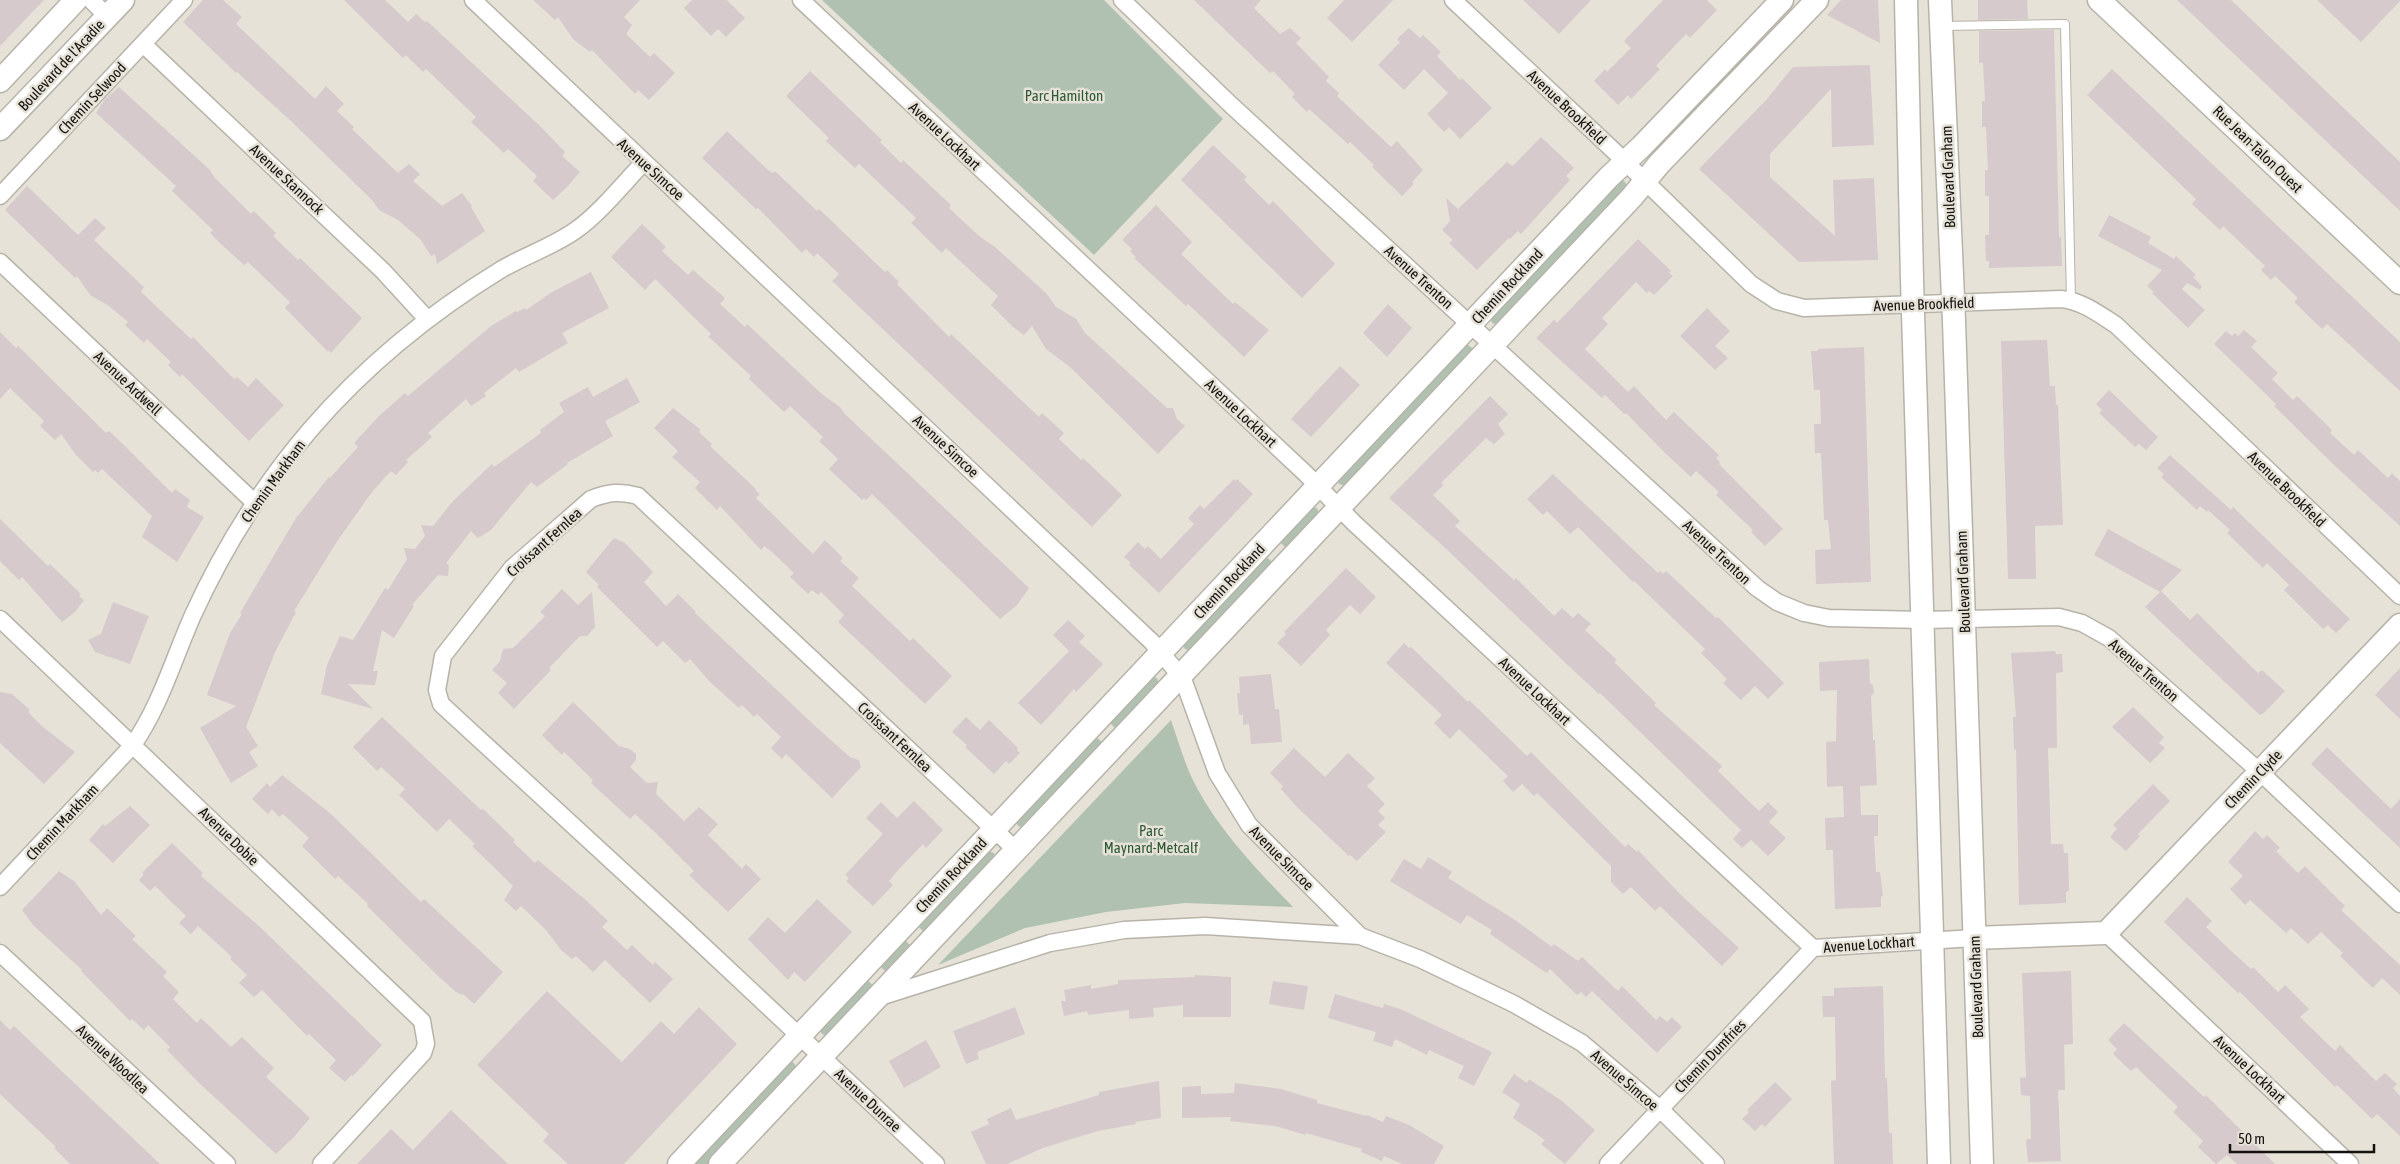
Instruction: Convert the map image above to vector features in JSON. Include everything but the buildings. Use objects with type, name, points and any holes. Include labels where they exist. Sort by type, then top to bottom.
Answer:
[{"type":"street","points":[[0,81],[76,0]]},
{"type":"street","points":[[90,0],[107,16]]},
{"type":"street","name":"Boulevard de l'Acadie","points":[[0,130],[123,0]]},
{"type":"street","name":"Chemin Selwood","points":[[0,196],[184,0]]},
{"type":"street","name":"Avenue Simcoe","points":[[473,0],[1162,652],[1180,675],[1217,773],[1249,825],[1360,936]]},
{"type":"street","name":"Avenue Lockhart","points":[[801,0],[1339,507],[1813,948],[1932,940],[2106,933],[2350,1164]]},
{"type":"street","name":"Avenue Trenton","points":[[1122,0],[1226,100],[1757,588],[1778,602],[1804,613],[1829,618],[1924,620],[2058,618],[2082,623],[2109,638],[2260,772],[2400,904]]},
{"type":"street","name":"Avenue Brookfield","points":[[1453,0],[1646,181],[1751,284],[1777,301],[1804,308],[2071,300],[2089,308],[2116,325],[2400,596]]},
{"type":"street","points":[[1782,0],[1800,17]]},
{"type":"street","name":"Chemin Rockland","points":[[679,1164],[1471,324],[1782,0]]},
{"type":"street","name":"Chemin Rockland","points":[[720,1164],[1646,181],[1659,164],[1817,0]]},
{"type":"street","points":[[1906,0],[1939,1164]]},
{"type":"street","name":"Boulevard Graham","points":[[1940,0],[1953,303],[1982,1164]]},
{"type":"street","name":"Rue Jean-Talon Ouest","points":[[2106,5],[2400,283]]},
{"type":"street","name":"Avenue Stannock","points":[[143,44],[383,270],[428,319]]},
{"type":"street","name":"Chemin Markham","points":[[0,887],[133,745],[150,721],[180,644],[210,581],[255,503],[310,431],[334,404],[374,366],[428,319],[504,268],[578,229],[644,162]]},
{"type":"street","name":"Avenue Ardwell","points":[[0,262],[255,503]]},
{"type":"street","name":"Croissant Fernlea","points":[[800,1036],[441,704],[437,690],[443,656],[512,568],[591,499],[606,493],[620,491],[638,496],[1016,850]]},
{"type":"street","name":"Avenue Dobie","points":[[0,619],[422,1021],[426,1044],[423,1053],[321,1164]]},
{"type":"street","name":"Chemin Clyde","points":[[2106,933],[2400,624]]},
{"type":"street","name":"Avenue Simcoe","points":[[875,999],[1050,943],[1124,930],[1205,926],[1360,936],[1420,959],[1514,1004],[1582,1043],[1660,1109],[1716,1164]]},
{"type":"street","name":"Chemin Dumfries","points":[[1608,1164],[1813,948]]},
{"type":"street","name":"Avenue Woodlea","points":[[0,953],[227,1164]]},
{"type":"street","name":"Avenue Dunrae","points":[[800,1036],[936,1164]]},
{"type":"lane","points":[[1941,26],[2065,24],[2071,300]]},
{"type":"green space","name":"Parc Hamilton","points":[[822,0],[1104,0],[1223,119],[1094,255]]},
{"type":"green space","points":[[1619,181],[1624,181],[1628,186],[1498,325],[1492,323],[1490,318]]},
{"type":"green space","points":[[1467,344],[1473,349],[1345,486],[1339,484],[1338,480]]},
{"type":"green space","points":[[1311,507],[1317,508],[1319,514],[1287,549],[1279,541]]},
{"type":"green space","points":[[1265,556],[1274,563],[1191,651],[1185,649],[1183,645]]},
{"type":"green space","points":[[1153,677],[1157,678],[1159,684],[1117,730],[1109,722]]},
{"type":"green space","name":"Parc Maynard-Metcalf","points":[[1171,720],[1190,774],[1211,811],[1236,845],[1293,907],[1185,903],[1106,912],[1025,928],[938,965]]},
{"type":"green space","points":[[1095,736],[1104,744],[1024,828],[1018,826],[1016,821]]},
{"type":"green space","points":[[988,851],[994,853],[995,857],[925,933],[917,925]]},
{"type":"green space","points":[[904,939],[912,947],[887,973],[879,965]]},
{"type":"green space","points":[[866,979],[875,987],[826,1036],[822,1034],[820,1030]]},
{"type":"green space","points":[[790,1059],[798,1068],[708,1164],[691,1164]]}]
